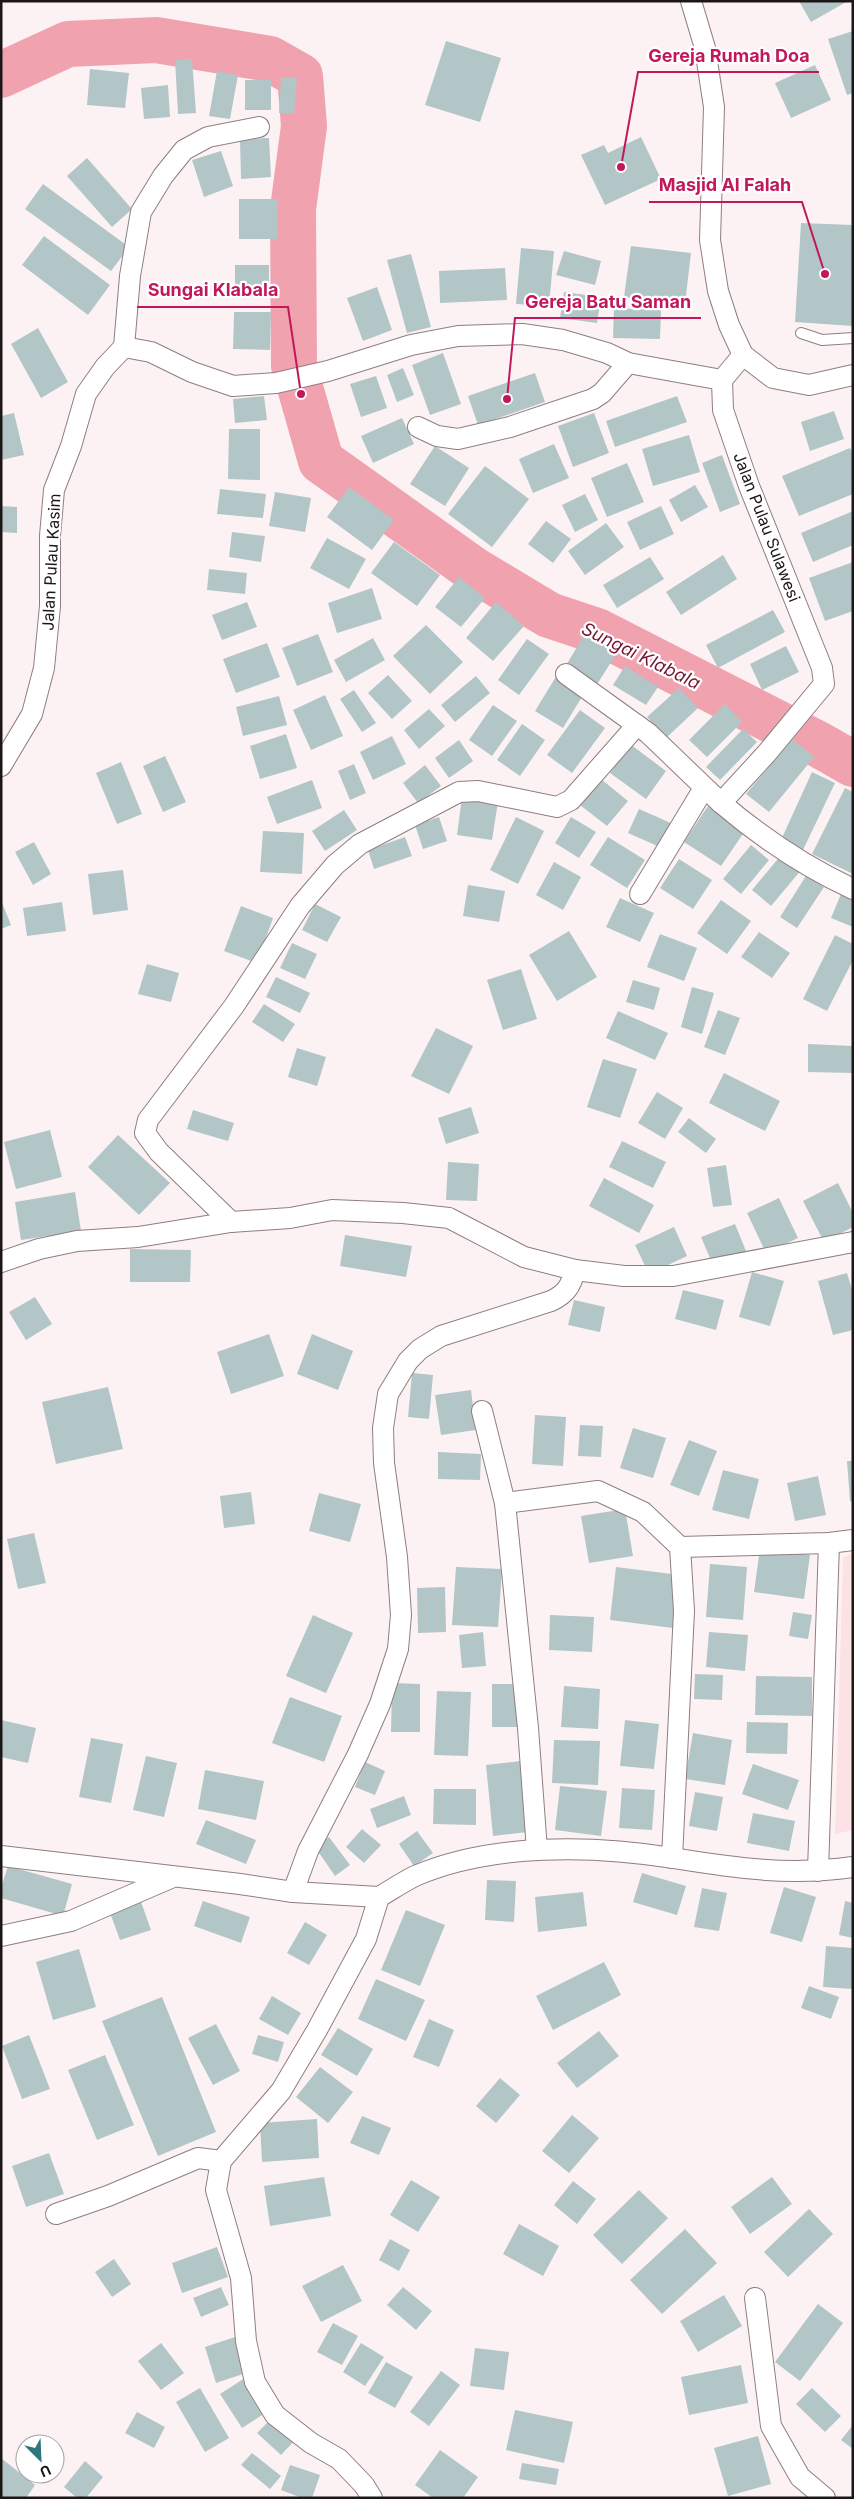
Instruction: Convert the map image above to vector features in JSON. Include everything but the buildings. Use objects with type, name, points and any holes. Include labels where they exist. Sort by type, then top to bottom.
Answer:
[{"type":"street","points":[[691,1],[705,48],[714,107],[710,240],[712,266],[729,325],[743,355],[773,378],[809,385],[853,375]]},
{"type":"street","points":[[259,127],[208,137],[184,150],[158,183],[141,212],[130,276],[124,347],[151,352],[192,372],[233,386],[276,383],[328,371],[411,345],[458,336],[522,334],[563,340],[607,353],[628,363],[722,380],[743,355]]},
{"type":"street","name":"Jalan Pulau Kasim","points":[[1,766],[32,714],[44,668],[50,606],[50,536],[54,490],[71,446],[86,394],[105,368],[124,347]]},
{"type":"street","points":[[418,427],[437,436],[458,439],[510,427],[593,400],[602,393],[628,363]]},
{"type":"street","name":"Jalan Pulau Sulawesi","points":[[721,803],[812,701],[824,684],[822,668],[749,486],[723,410],[722,380]]},
{"type":"street","points":[[566,674],[648,733],[704,788],[760,835],[807,866],[853,889]]},
{"type":"street","points":[[231,1222],[159,1152],[145,1133],[148,1120],[234,1006],[300,906],[335,865],[360,844],[459,792],[478,791],[557,807],[571,800],[637,724]]},
{"type":"street","points":[[640,894],[704,788]]},
{"type":"street","points":[[1,1262],[39,1248],[77,1241],[138,1236],[231,1222],[290,1218],[332,1210],[403,1213],[449,1218],[524,1257],[575,1270],[624,1276],[673,1276],[853,1242]]},
{"type":"street","points":[[293,1892],[308,1851],[358,1754],[380,1704],[398,1649],[401,1615],[397,1557],[384,1463],[384,1428],[388,1394],[408,1361],[420,1349],[441,1336],[551,1301],[563,1295],[571,1283],[575,1270]]},
{"type":"street","points":[[482,1411],[505,1503],[528,1728],[537,1850]]},
{"type":"street","points":[[505,1503],[598,1491],[643,1512],[680,1547],[684,1612],[672,1858]]},
{"type":"street","points":[[680,1547],[829,1543],[853,1540]]},
{"type":"street","points":[[818,1871],[829,1543]]},
{"type":"street","points":[[1,1856],[293,1892],[379,1897],[415,1876],[456,1862],[537,1850],[589,1849],[672,1858],[706,1864],[789,1872],[853,1867]]},
{"type":"street","points":[[1,1936],[71,1920],[173,1876]]},
{"type":"street","points":[[372,2498],[364,2485],[339,2459],[311,2443],[275,2415],[255,2382],[246,2341],[241,2278],[216,2190],[221,2161],[281,2091],[366,1939],[379,1897]]},
{"type":"street","points":[[56,2214],[108,2196],[198,2158],[221,2161]]},
{"type":"street","points":[[755,2298],[771,2426],[800,2477],[825,2498]]},
{"type":"lane","points":[[801,333],[822,340],[853,338]]},
{"type":"shaded area","points":[[853,1554],[853,1830],[835,1834],[843,1557]]},
{"type":"waterway","name":"Sungai Klabala","points":[[1,75],[68,44],[156,40],[270,59],[300,76],[304,126],[293,209],[294,366],[321,461],[474,570],[549,615],[597,631],[818,744],[853,764]]},
{"type":"place","name":"Gereja Rumah Doa","points":[[621,167]]},
{"type":"place","name":"Masjid Al Falah","points":[[825,274]]},
{"type":"place","name":"Sungai Klabala","points":[[301,394]]},
{"type":"place","name":"Gereja Batu Saman","points":[[507,399]]}]
